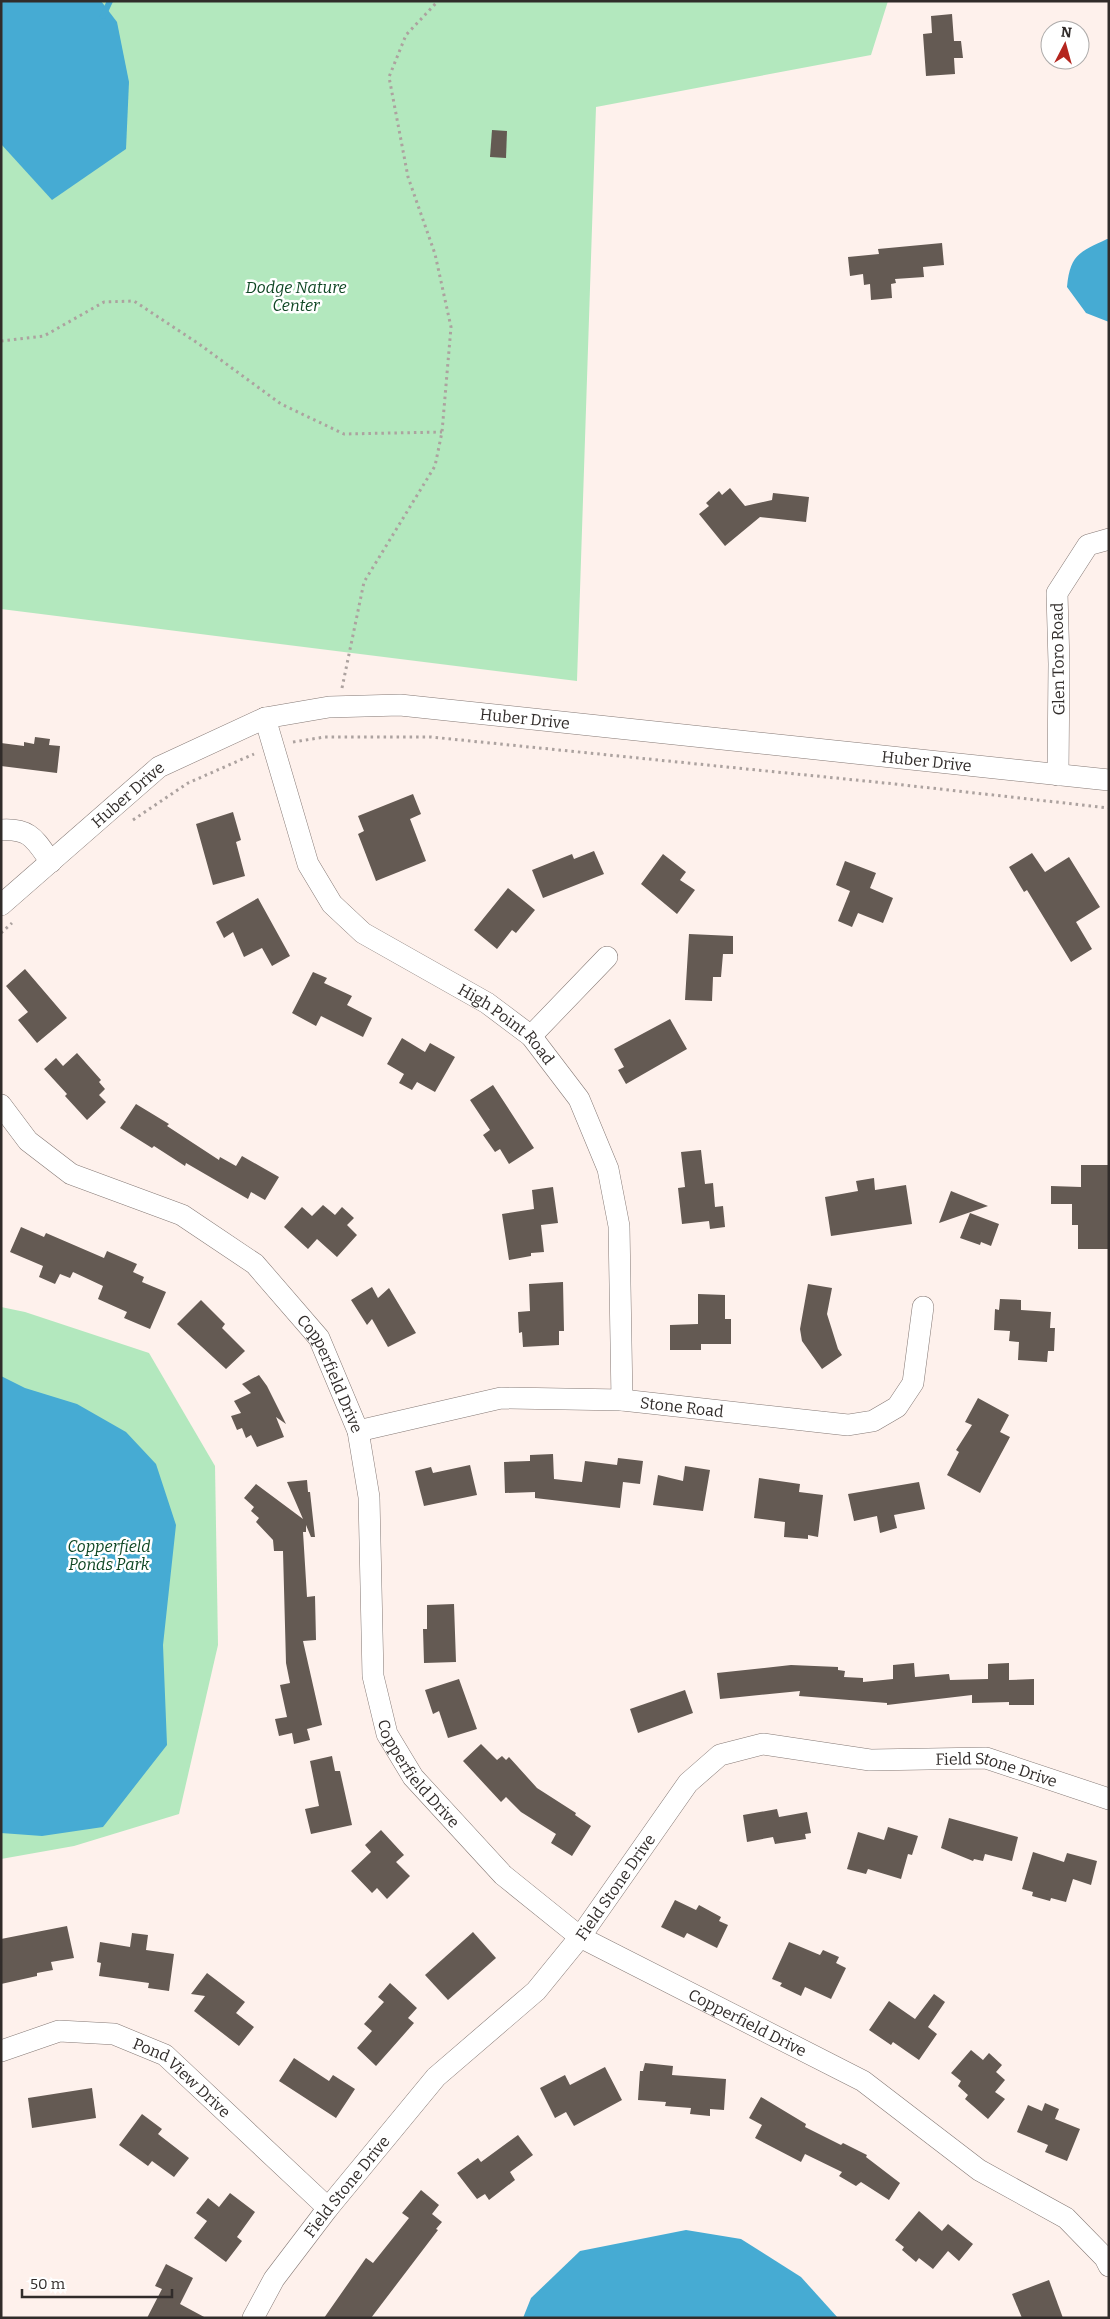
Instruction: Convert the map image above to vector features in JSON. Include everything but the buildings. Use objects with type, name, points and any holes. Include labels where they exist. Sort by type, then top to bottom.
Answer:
[{"type":"street","name":"Glen Toro Road","points":[[1058,775],[1059,664],[1057,592],[1088,545],[1109,539]]},
{"type":"street","name":"Huber Drive","points":[[9,912],[51,862],[159,768],[265,718],[340,706],[400,705],[1109,780]]},
{"type":"street","name":"High Point Road","points":[[265,718],[308,864],[332,904],[363,933],[487,1003],[531,1036],[579,1099],[608,1169],[619,1226],[622,1400]]},
{"type":"street","points":[[1,830],[14,829],[31,834],[51,862]]},
{"type":"street","points":[[531,1036],[607,957]]},
{"type":"street","name":"Copperfield Drive","points":[[1,1105],[28,1141],[71,1174],[182,1216],[255,1264],[318,1338],[358,1431],[369,1497],[373,1676],[387,1734],[413,1777],[502,1875],[580,1937],[863,2081],[979,2170],[1066,2218],[1105,2258],[1109,2266]]},
{"type":"street","name":"Stone Road","points":[[358,1431],[501,1398],[622,1400],[848,1425],[872,1421],[897,1407],[913,1383],[923,1307]]},
{"type":"street","name":"Field Stone Drive","points":[[252,2318],[274,2279],[328,2208],[436,2077],[536,1991],[580,1937],[688,1783],[720,1755],[762,1744],[870,1760],[986,1758],[1109,1799]]},
{"type":"street","name":"Pond View Drive","points":[[1,2051],[59,2031],[114,2034],[165,2055],[328,2208]]},
{"type":"path","points":[[340,706],[344,670],[364,582],[435,466],[442,432],[451,328],[435,254],[408,178],[389,77],[406,35],[438,1]]},
{"type":"path","points":[[1,341],[44,336],[104,302],[134,301],[199,344],[281,404],[344,434],[442,432]]},
{"type":"path","points":[[128,823],[188,782],[273,746],[325,737],[431,738],[895,784],[1109,808]]},
{"type":"path","points":[[1,933],[9,912]]},
{"type":"green space","name":"Dodge Nature Center","points":[[1,1],[888,1],[871,55],[596,107],[577,681],[1,609]]},
{"type":"green space","name":"Copperfield Ponds Park","points":[[1,1307],[25,1312],[149,1353],[215,1466],[218,1645],[179,1814],[74,1846],[1,1859]]},
{"type":"water","points":[[1,1],[101,1],[117,22],[129,82],[126,149],[52,200],[1,144]]},
{"type":"water","points":[[1109,239],[1109,322],[1086,313],[1067,287],[1071,267],[1078,256],[1083,251]]},
{"type":"water","name":"Copperfield Ponds Park","points":[[1,1376],[25,1388],[77,1404],[126,1432],[156,1464],[176,1525],[163,1645],[167,1745],[103,1827],[42,1836],[1,1833]]},
{"type":"water","points":[[686,2230],[741,2239],[801,2277],[838,2318],[523,2318],[531,2298],[580,2251]]},
{"type":"waterway","points":[[103,16],[110,1]]}]
